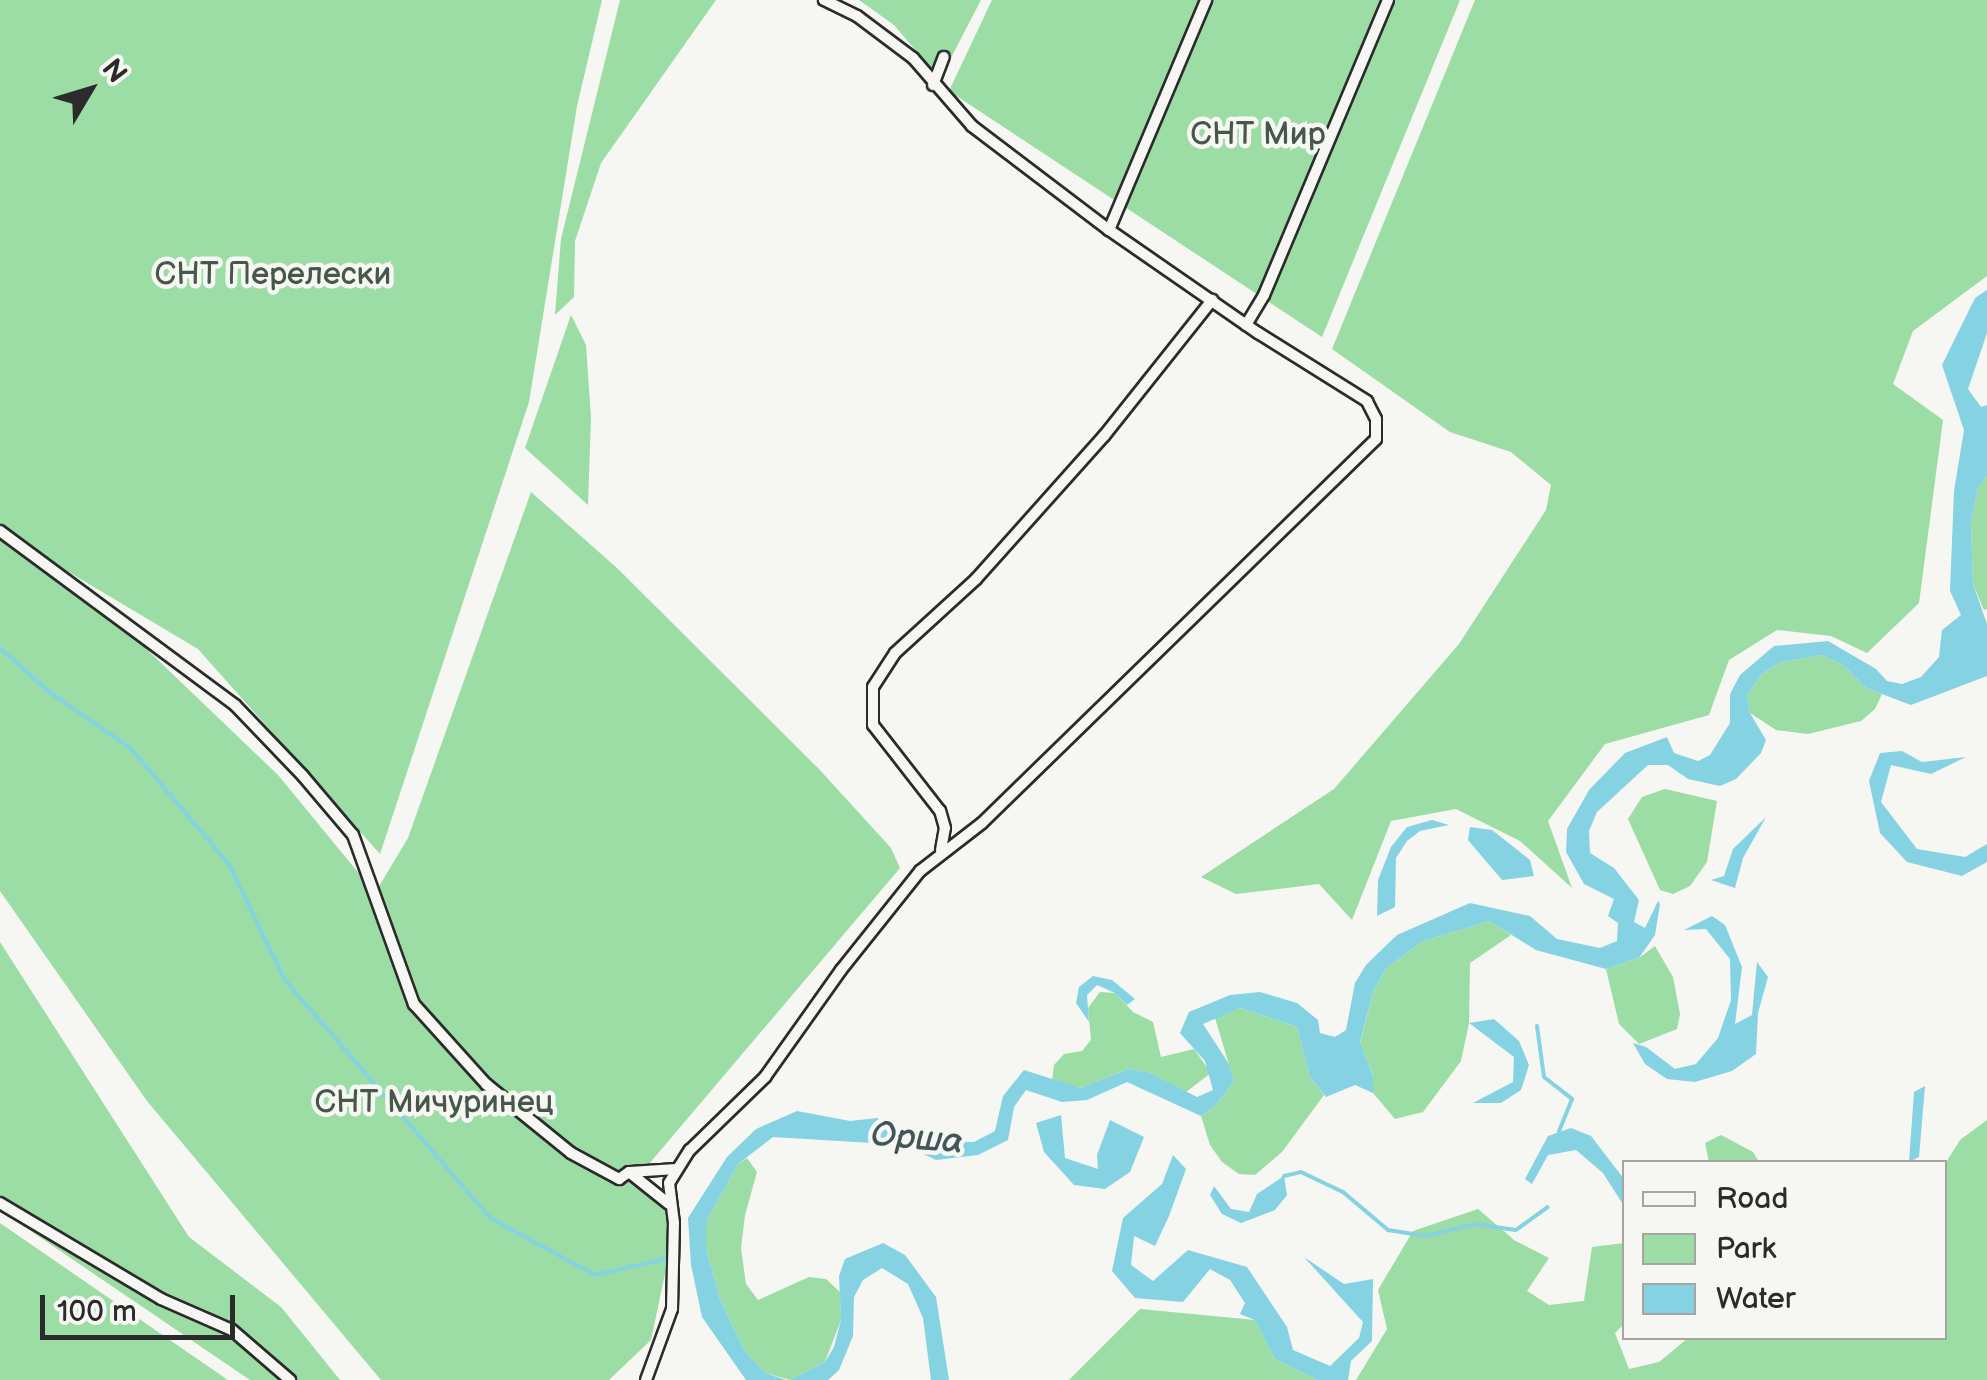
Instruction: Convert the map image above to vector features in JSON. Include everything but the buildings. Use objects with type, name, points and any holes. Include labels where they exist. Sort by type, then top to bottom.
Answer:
[{"type":"street","points":[[646,1380],[672,1309],[669,1183],[690,1150],[765,1077],[894,899],[940,853],[982,823],[1376,439],[1376,419],[1367,400],[1246,325],[1109,230],[972,126],[933,86],[913,58],[857,16],[824,0]]},
{"type":"street","points":[[1109,230],[1206,0]]},
{"type":"street","points":[[1246,325],[1264,294],[1388,0]]},
{"type":"street","points":[[933,86],[944,58]]},
{"type":"street","points":[[940,853],[945,828],[940,811],[873,725],[873,687],[895,653],[976,579],[1104,436],[1212,300]]},
{"type":"street","points":[[0,532],[236,705],[353,836],[414,1004],[452,1050],[520,1116],[571,1153],[619,1179],[630,1172],[676,1169]]},
{"type":"street","points":[[630,1172],[670,1205]]},
{"type":"street","points":[[0,1202],[161,1299],[232,1330],[290,1380]]},
{"type":"green space","name":"СНТ Перелески","points":[[0,0],[602,0],[577,106],[529,402],[380,854],[198,649],[0,531]]},
{"type":"green space","points":[[620,0],[716,0],[601,163],[575,241],[574,297],[555,315],[561,239]]},
{"type":"green space","points":[[859,0],[981,0],[940,79],[894,25]]},
{"type":"green space","name":"СНТ Мир","points":[[992,0],[1460,0],[1322,337],[949,91]]},
{"type":"green space","points":[[1475,0],[1987,0],[1987,276],[1913,331],[1893,384],[1943,420],[1919,603],[1867,653],[1831,636],[1777,630],[1729,660],[1709,715],[1605,744],[1548,821],[1572,888],[1520,841],[1456,809],[1391,821],[1352,920],[1319,884],[1236,894],[1201,877],[1334,789],[1459,644],[1546,510],[1551,485],[1511,452],[1450,432],[1332,349]]},
{"type":"green space","points":[[571,315],[586,345],[591,418],[588,505],[525,448]]},
{"type":"green space","points":[[1987,476],[1984,610],[1973,584],[1971,521],[1978,488]]},
{"type":"green space","name":"СНТ Мичуринец","points":[[531,492],[617,568],[818,768],[891,848],[900,868],[643,1171],[676,1222],[651,1340],[609,1380],[381,1380],[147,1101],[0,891],[0,536],[136,639],[278,775],[375,893],[408,838]]},
{"type":"green space","points":[[1821,655],[1843,665],[1866,688],[1882,694],[1875,709],[1861,721],[1808,734],[1776,730],[1750,713],[1747,696],[1762,674],[1779,663]]},
{"type":"green space","points":[[1665,789],[1717,801],[1707,862],[1690,886],[1673,894],[1660,890],[1628,819],[1642,797]]},
{"type":"green space","points":[[1489,921],[1511,935],[1470,963],[1469,1023],[1461,1061],[1423,1112],[1395,1119],[1373,1093],[1373,1075],[1360,1043],[1374,989],[1386,969],[1421,942]]},
{"type":"green space","points":[[0,942],[189,1237],[281,1307],[340,1380],[250,1380],[0,1210]]},
{"type":"green space","points":[[1655,946],[1673,977],[1680,1014],[1677,1029],[1639,1044],[1619,1024],[1606,969],[1639,958]]},
{"type":"green space","points":[[1100,992],[1115,993],[1133,1012],[1153,1022],[1161,1057],[1194,1049],[1211,1073],[1186,1092],[1148,1072],[1128,1069],[1080,1088],[1052,1081],[1054,1065],[1064,1054],[1082,1051],[1091,1040],[1088,1008]]},
{"type":"green space","points":[[1240,1008],[1297,1027],[1310,1077],[1324,1095],[1282,1152],[1255,1175],[1239,1174],[1222,1162],[1210,1145],[1201,1116],[1216,1105],[1234,1081],[1215,1018]]},
{"type":"green space","points":[[1987,1120],[1987,1380],[1356,1380],[1387,1329],[1378,1290],[1413,1231],[1478,1209],[1514,1240],[1549,1258],[1527,1291],[1549,1305],[1584,1301],[1592,1247],[1622,1243],[1622,1326],[1615,1333],[1629,1369],[1659,1362],[1686,1340],[1947,1340],[1947,1161],[1960,1140]]},
{"type":"green space","points":[[1721,1135],[1753,1152],[1758,1160],[1709,1160],[1705,1143]]},
{"type":"green space","points":[[747,1158],[757,1172],[741,1248],[746,1284],[758,1300],[809,1277],[826,1279],[840,1292],[841,1320],[825,1362],[790,1380],[765,1373],[744,1350],[720,1299],[706,1249],[706,1222],[738,1164]]},
{"type":"green space","points":[[0,1223],[225,1378],[227,1380],[0,1380]]},
{"type":"green space","points":[[1140,1309],[1255,1320],[1275,1359],[1317,1380],[1069,1380]]},
{"type":"water","name":"Орша","points":[[1987,290],[1987,333],[1968,389],[1981,407],[1987,405],[1987,476],[1978,488],[1971,521],[1973,584],[1987,624],[1987,676],[1911,705],[1866,688],[1843,665],[1821,655],[1779,663],[1762,674],[1747,696],[1750,713],[1766,740],[1761,753],[1736,779],[1720,786],[1688,779],[1668,765],[1648,765],[1597,812],[1589,831],[1590,853],[1614,868],[1639,900],[1634,922],[1645,928],[1658,901],[1660,904],[1655,935],[1639,958],[1606,969],[1536,950],[1489,921],[1421,942],[1386,969],[1374,989],[1360,1042],[1373,1076],[1373,1093],[1355,1085],[1326,1097],[1310,1077],[1297,1027],[1240,1008],[1203,1024],[1229,1064],[1234,1081],[1216,1105],[1201,1116],[1127,1082],[1087,1100],[1062,1102],[1026,1090],[1014,1107],[1008,1140],[978,1155],[936,1160],[911,1148],[773,1137],[738,1164],[706,1222],[706,1249],[720,1299],[744,1350],[765,1373],[786,1380],[746,1380],[702,1317],[691,1265],[688,1218],[727,1157],[756,1129],[797,1111],[850,1121],[877,1118],[924,1141],[974,1142],[995,1131],[1003,1096],[1024,1070],[1080,1088],[1128,1069],[1148,1072],[1197,1097],[1213,1090],[1205,1061],[1180,1033],[1189,1012],[1230,995],[1260,992],[1297,1003],[1318,1020],[1320,1033],[1335,1037],[1346,1030],[1355,983],[1366,965],[1397,935],[1470,903],[1530,916],[1557,939],[1600,948],[1617,941],[1618,923],[1608,916],[1614,899],[1584,884],[1566,852],[1567,829],[1589,790],[1625,753],[1667,737],[1674,753],[1698,761],[1710,755],[1730,723],[1730,694],[1740,675],[1774,646],[1828,641],[1876,669],[1887,681],[1902,684],[1921,677],[1939,657],[1942,630],[1961,615],[1950,591],[1954,491],[1964,430],[1942,365],[1975,298]]},
{"type":"water","points":[[1902,751],[1922,762],[1966,757],[1931,774],[1891,765],[1881,802],[1917,849],[1965,857],[1987,844],[1987,862],[1962,876],[1907,862],[1880,833],[1869,781],[1880,753]]},
{"type":"water","points":[[1766,817],[1743,858],[1735,888],[1711,880],[1724,876],[1733,849]]},
{"type":"water","points":[[1432,820],[1449,825],[1420,831],[1407,841],[1396,858],[1395,907],[1377,916],[1378,880],[1391,847],[1407,827]]},
{"type":"water","points":[[1470,827],[1492,830],[1530,860],[1534,876],[1502,880],[1468,840]]},
{"type":"water","points":[[1712,916],[1725,925],[1742,967],[1735,1024],[1752,1015],[1757,962],[1768,977],[1758,1013],[1756,1054],[1732,1071],[1695,1082],[1667,1079],[1645,1064],[1633,1043],[1646,1047],[1675,1069],[1696,1064],[1718,1038],[1731,1000],[1730,959],[1706,929],[1684,930]]},
{"type":"water","points":[[1093,976],[1112,980],[1135,999],[1127,1005],[1115,993],[1097,985],[1087,995],[1089,1022],[1076,1003],[1079,987]]},
{"type":"water","points":[[1494,1019],[1519,1041],[1529,1065],[1521,1090],[1501,1103],[1473,1103],[1513,1082],[1514,1057],[1469,1023]]},
{"type":"water","points":[[1925,1086],[1919,1157],[1909,1160],[1914,1092]]},
{"type":"water","points":[[1061,1115],[1065,1158],[1098,1169],[1097,1155],[1110,1120],[1144,1137],[1130,1172],[1105,1189],[1074,1185],[1044,1152],[1036,1123]]},
{"type":"water","points":[[1571,1128],[1591,1136],[1622,1176],[1622,1203],[1603,1173],[1576,1150],[1548,1155],[1532,1184],[1525,1179],[1548,1136]]},
{"type":"water","points":[[1173,1155],[1186,1169],[1169,1216],[1155,1246],[1134,1236],[1131,1265],[1153,1281],[1188,1250],[1247,1267],[1287,1327],[1293,1350],[1330,1366],[1359,1338],[1363,1322],[1304,1257],[1344,1284],[1373,1279],[1372,1341],[1351,1361],[1348,1380],[1317,1380],[1275,1359],[1255,1320],[1240,1314],[1245,1303],[1230,1280],[1210,1269],[1183,1302],[1135,1298],[1112,1271],[1123,1218],[1162,1184]]},
{"type":"water","points":[[1284,1176],[1287,1195],[1275,1210],[1241,1223],[1222,1214],[1210,1195],[1214,1186],[1231,1209],[1249,1212],[1257,1194]]},
{"type":"water","points":[[883,1243],[905,1255],[936,1297],[949,1380],[931,1380],[923,1318],[908,1284],[882,1268],[863,1280],[854,1297],[853,1336],[839,1370],[828,1380],[790,1380],[825,1362],[834,1347],[841,1320],[839,1276],[845,1259]]},
{"type":"waterway","points":[[0,648],[47,690],[131,749],[229,864],[284,979],[490,1218],[595,1275],[670,1258]]},
{"type":"waterway","points":[[1537,1026],[1544,1077],[1572,1099],[1559,1132]]},
{"type":"waterway","points":[[1284,1176],[1301,1172],[1343,1192],[1388,1230],[1426,1236],[1475,1224],[1516,1230],[1548,1207]]}]
